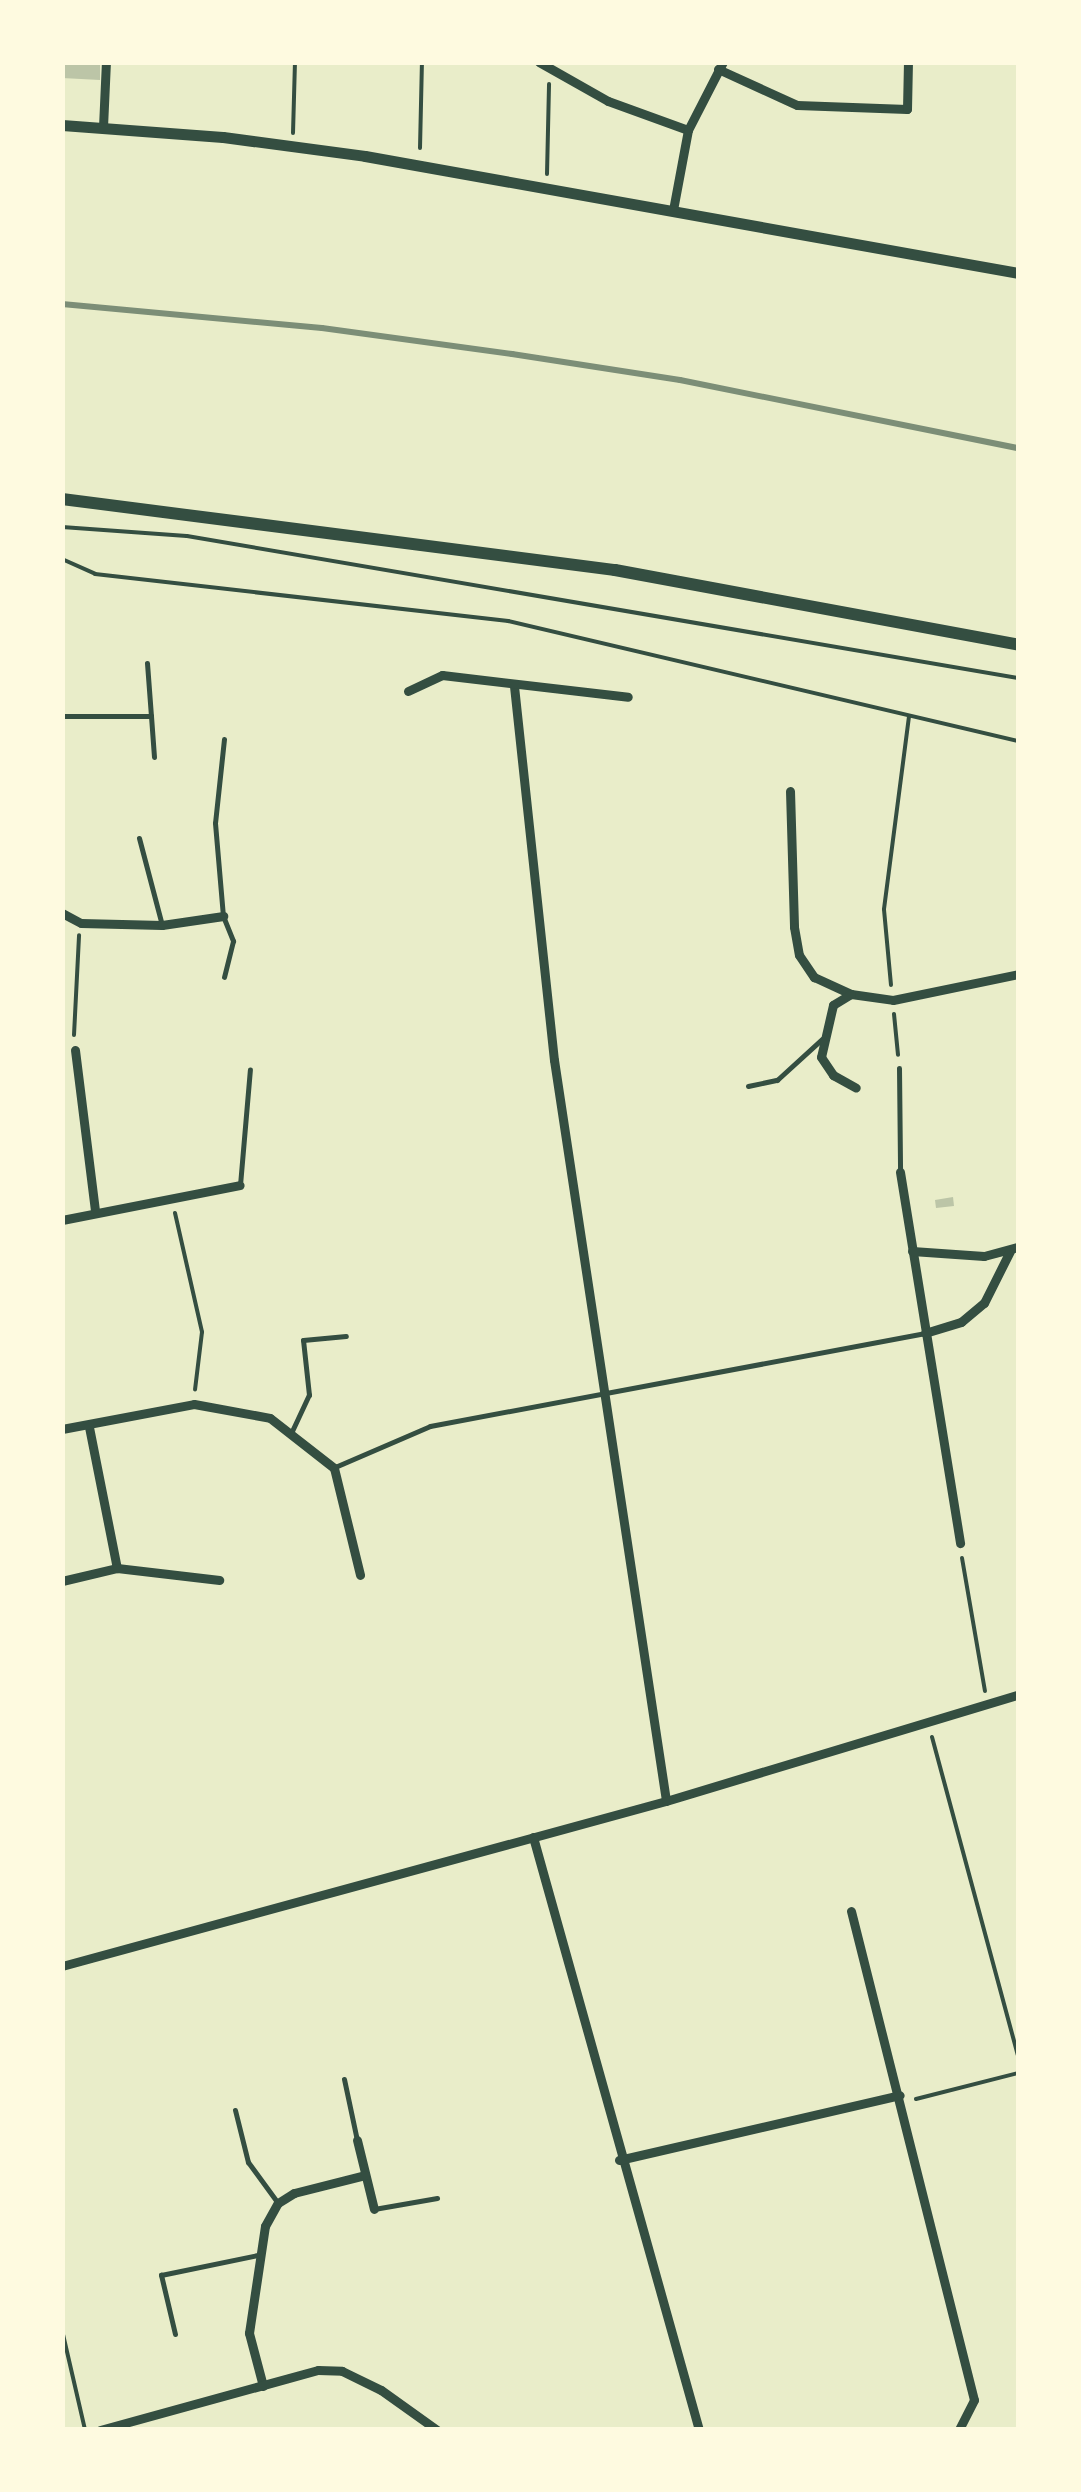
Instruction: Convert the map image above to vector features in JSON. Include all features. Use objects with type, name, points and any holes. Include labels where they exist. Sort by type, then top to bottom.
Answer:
[{"type":"main road","points":[[62,498],[615,570],[1018,645]]},
{"type":"street","points":[[103,127],[106,62]]},
{"type":"street","points":[[539,62],[550,72],[688,130]]},
{"type":"street","points":[[673,210],[688,130],[720,66],[797,104],[907,108],[908,62]]},
{"type":"street","points":[[62,125],[292,147],[420,166],[1018,273]]},
{"type":"street","points":[[408,691],[442,675],[514,686],[539,682],[628,697]]},
{"type":"street","points":[[514,686],[554,1060],[600,1397],[666,1800]]},
{"type":"street","points":[[790,792],[799,955],[814,977],[851,994],[892,1000],[1018,974]]},
{"type":"street","points":[[62,914],[80,923],[162,925],[223,916]]},
{"type":"street","points":[[851,994],[833,1006],[822,1039],[821,1057],[833,1075],[856,1088]]},
{"type":"street","points":[[74,1050],[95,1210]]},
{"type":"street","points":[[900,1172],[960,1544]]},
{"type":"street","points":[[62,1220],[95,1210],[240,1185]]},
{"type":"street","points":[[912,1251],[1014,1249]]},
{"type":"street","points":[[925,1333],[962,1322],[984,1303],[1014,1249]]},
{"type":"street","points":[[62,1428],[89,1427],[194,1404],[270,1418],[292,1430],[334,1468],[360,1575]]},
{"type":"street","points":[[89,1427],[117,1568]]},
{"type":"street","points":[[62,1582],[117,1568],[219,1580]]},
{"type":"street","points":[[62,1966],[666,1800],[1018,1696]]},
{"type":"street","points":[[533,1837],[619,2160],[699,2430]]},
{"type":"street","points":[[851,1911],[974,2400],[959,2430]]},
{"type":"street","points":[[619,2160],[901,2099]]},
{"type":"street","points":[[357,2140],[374,2209]]},
{"type":"street","points":[[263,2386],[249,2333],[258,2255],[278,2203],[294,2192],[366,2174]]},
{"type":"street","points":[[100,2430],[318,2370],[342,2370],[407,2403],[437,2430]]},
{"type":"lane","points":[[147,663],[154,757]]},
{"type":"lane","points":[[62,716],[151,716]]},
{"type":"lane","points":[[224,738],[215,823],[223,916],[233,942],[224,977]]},
{"type":"lane","points":[[139,838],[162,925]]},
{"type":"lane","points":[[748,1086],[777,1080],[822,1039]]},
{"type":"lane","points":[[899,1068],[900,1172]]},
{"type":"lane","points":[[240,1185],[250,1069]]},
{"type":"lane","points":[[334,1468],[430,1426],[925,1333]]},
{"type":"lane","points":[[292,1430],[309,1394],[303,1340],[346,1336]]},
{"type":"lane","points":[[344,2079],[357,2140]]},
{"type":"lane","points":[[235,2110],[248,2162],[278,2203]]},
{"type":"lane","points":[[374,2209],[438,2198]]},
{"type":"lane","points":[[175,2334],[161,2275],[258,2255]]},
{"type":"path","points":[[292,147],[295,62]]},
{"type":"path","points":[[420,166],[422,62]]},
{"type":"path","points":[[547,189],[550,72]]},
{"type":"path","points":[[62,527],[187,536],[1018,678]]},
{"type":"path","points":[[62,558],[95,574],[508,621],[1018,741]]},
{"type":"path","points":[[899,1068],[884,910],[909,717]]},
{"type":"path","points":[[74,1050],[80,923]]},
{"type":"path","points":[[171,1196],[202,1332],[194,1404]]},
{"type":"path","points":[[960,1544],[990,1704]]},
{"type":"path","points":[[928,1723],[1018,2055]]},
{"type":"path","points":[[901,2099],[1018,2073]]},
{"type":"path","points":[[62,2330],[85,2430]]},
{"type":"building","points":[[62,62],[100,62],[100,80],[62,78]]},
{"type":"building","points":[[953,1197],[954,1206],[936,1208],[935,1200]]},
{"type":"railway","points":[[62,304],[322,328],[512,354],[680,380],[1018,448]]}]
